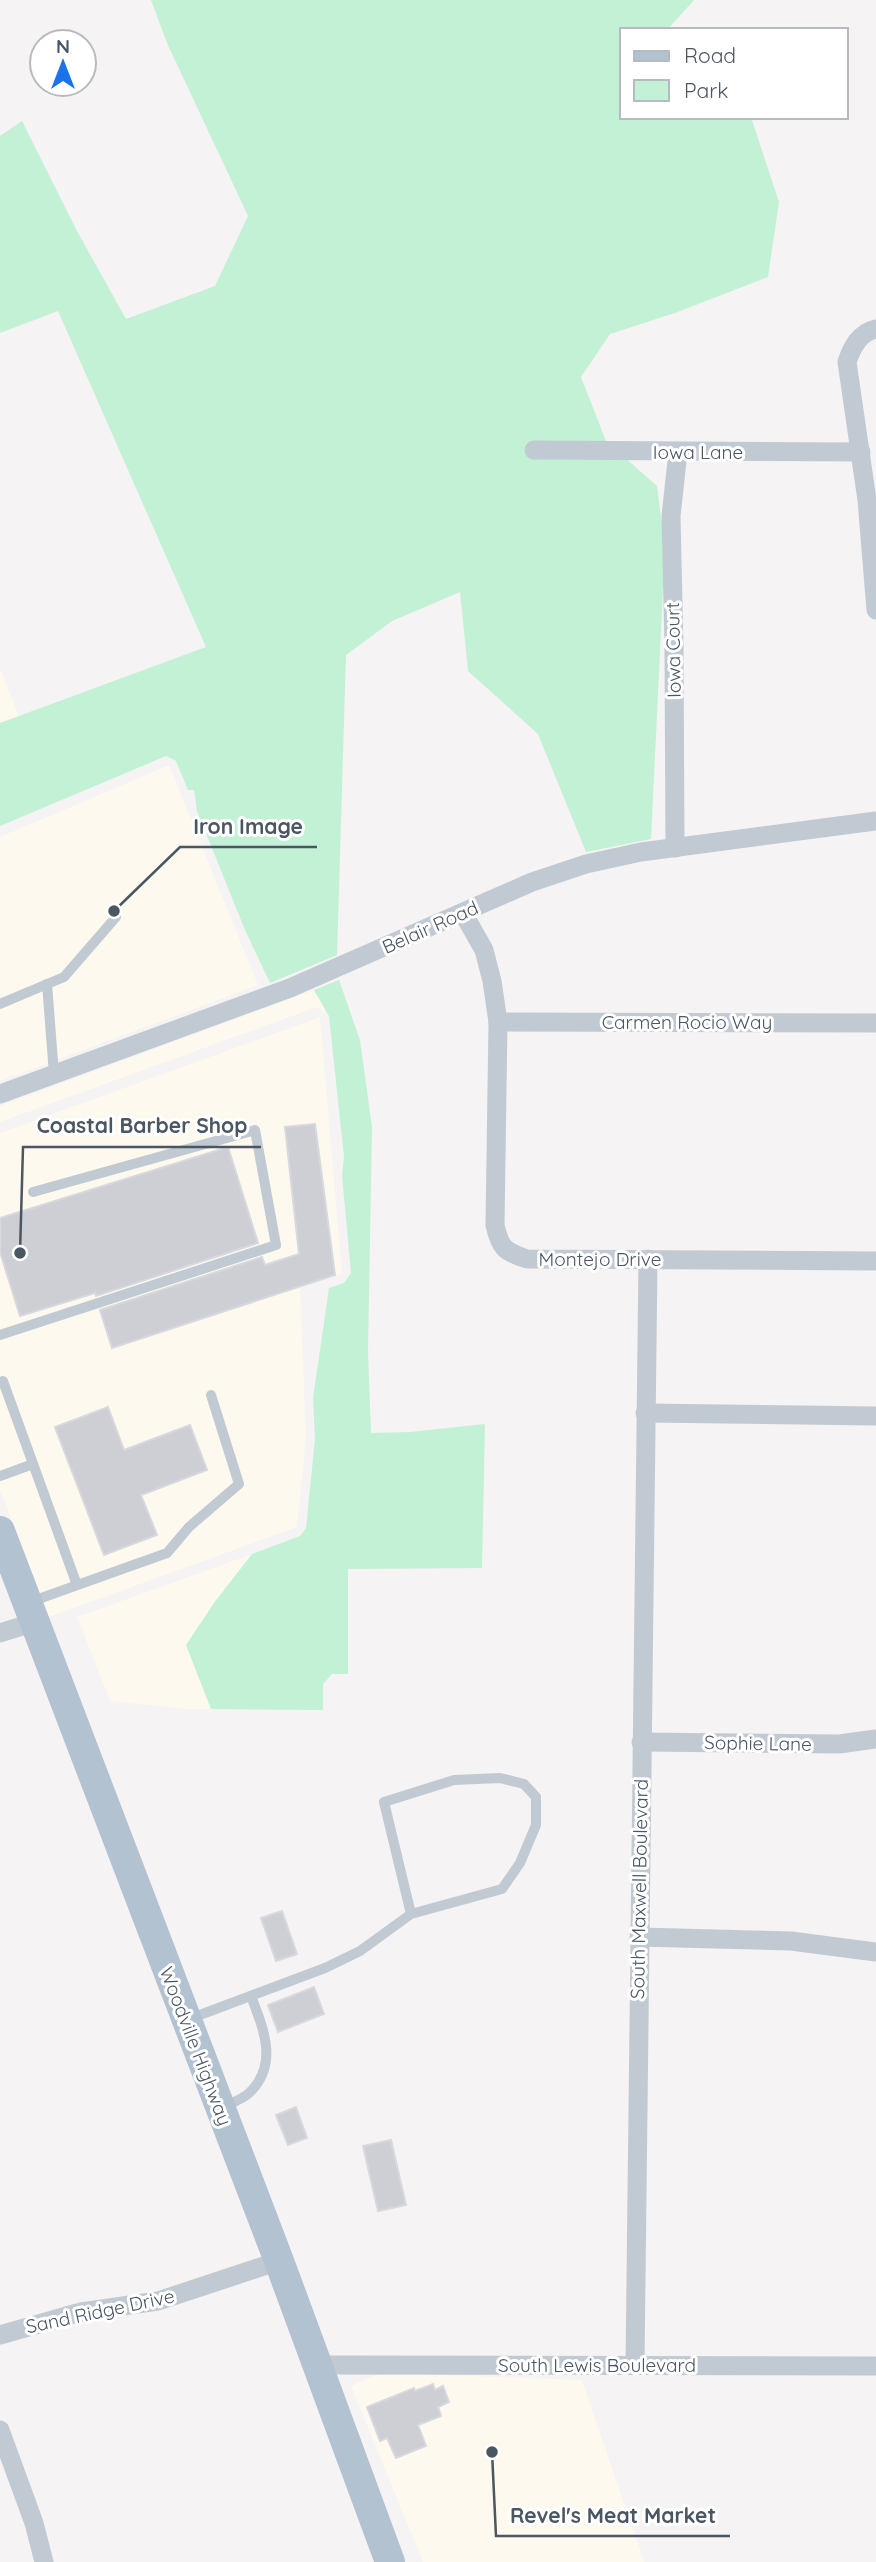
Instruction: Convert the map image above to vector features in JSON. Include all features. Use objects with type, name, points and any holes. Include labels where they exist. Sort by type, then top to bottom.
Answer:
[{"type":"main road","name":"Woodville Highway","points":[[0,1531],[279,2261],[390,2562]]},
{"type":"street","points":[[876,329],[860,336],[847,362],[861,452],[876,610]]},
{"type":"street","name":"Iowa Lane","points":[[534,450],[861,452]]},
{"type":"street","name":"Iowa Court","points":[[675,848],[671,516],[678,452]]},
{"type":"street","name":"Belair Road","points":[[0,1094],[290,988],[532,882],[586,863],[876,821]]},
{"type":"street","name":"Montejo Drive","points":[[463,913],[484,950],[498,1022],[495,1225],[498,1241],[509,1253],[527,1259],[876,1261]]},
{"type":"street","name":"Carmen Rocio Way","points":[[498,1022],[876,1023]]},
{"type":"street","name":"South Maxwell Boulevard","points":[[635,2365],[640,1742],[648,1259]]},
{"type":"street","points":[[645,1413],[876,1416]]},
{"type":"street","points":[[0,1633],[31,1613]]},
{"type":"street","name":"Sophie Lane","points":[[640,1742],[839,1744],[876,1739]]},
{"type":"street","points":[[639,1937],[791,1941],[876,1952]]},
{"type":"street","name":"Sand Ridge Drive","points":[[0,2335],[81,2312],[158,2301],[279,2261]]},
{"type":"street","name":"South Lewis Boulevard","points":[[318,2365],[876,2366]]},
{"type":"street","points":[[0,2430],[34,2522],[44,2562]]},
{"type":"lane","points":[[0,1004],[64,977],[116,917]]},
{"type":"lane","points":[[47,984],[54,1074]]},
{"type":"lane","points":[[0,1335],[276,1245],[255,1130],[33,1192]]},
{"type":"lane","points":[[3,1381],[77,1585]]},
{"type":"lane","points":[[31,1613],[77,1585],[167,1553],[188,1527],[239,1484],[211,1395]]},
{"type":"lane","points":[[0,1476],[33,1464]]},
{"type":"lane","points":[[186,2021],[325,1968],[360,1951],[411,1914],[502,1889],[520,1863],[536,1825],[536,1797],[524,1784],[500,1779],[454,1780],[384,1802],[411,1914]]},
{"type":"lane","points":[[220,2109],[247,2095],[259,2081],[265,2064],[268,2041],[251,1996]]},
{"type":"shaded area","points":[[0,668],[19,716],[0,723]]},
{"type":"shaded area","points":[[169,765],[258,985],[0,1081],[0,837]]},
{"type":"shaded area","points":[[314,990],[325,1014],[317,1007],[0,1122],[0,1106]]},
{"type":"shaded area","points":[[320,1017],[342,1274],[300,1288],[306,1438],[297,1527],[49,1617],[0,1490],[0,1133]]},
{"type":"shaded area","points":[[252,1554],[186,1645],[211,1709],[110,1701],[77,1617]]},
{"type":"shaded area","points":[[379,2373],[582,2380],[644,2562],[423,2562],[351,2386]]},
{"type":"green space","points":[[151,0],[694,0],[669,28],[620,28],[620,119],[752,119],[779,202],[768,277],[675,313],[610,334],[581,377],[606,441],[657,486],[665,548],[651,839],[586,852],[538,734],[468,671],[460,592],[392,621],[346,655],[337,955],[270,983],[245,930],[197,811],[194,790],[188,790],[176,761],[166,756],[0,826],[0,723],[206,647],[58,311],[0,333],[0,136],[22,121],[77,231],[126,319],[215,286],[248,216],[167,43]]},
{"type":"green space","points":[[339,980],[360,1040],[372,1127],[368,1352],[371,1433],[485,1424],[482,1568],[348,1569],[348,1674],[332,1674],[323,1684],[323,1710],[211,1709],[186,1645],[252,1554],[300,1536],[306,1528],[315,1439],[313,1398],[329,1288],[344,1283],[351,1273],[342,1175],[344,1157],[329,1016],[314,990]]},
{"type":"building","points":[[315,1124],[335,1275],[112,1348],[100,1310],[262,1257],[265,1265],[299,1254],[285,1127]]},
{"type":"building","points":[[228,1147],[258,1243],[96,1296],[95,1293],[20,1316],[0,1252],[0,1218]]},
{"type":"building","points":[[108,1407],[124,1450],[190,1425],[207,1470],[141,1495],[157,1535],[104,1555],[55,1427]]},
{"type":"building","points":[[282,1911],[297,1954],[276,1961],[261,1918]]},
{"type":"building","points":[[314,1987],[324,2014],[278,2032],[268,2005]]},
{"type":"building","points":[[296,2107],[307,2138],[288,2145],[276,2115]]},
{"type":"building","points":[[391,2140],[406,2205],[378,2211],[363,2146]]},
{"type":"building","points":[[433,2384],[435,2390],[443,2386],[449,2402],[438,2407],[441,2416],[418,2425],[426,2446],[396,2458],[387,2438],[380,2441],[367,2407],[414,2388],[415,2391]]},
{"type":"place","name":"Iron Image","points":[[114,911]]},
{"type":"place","name":"Coastal Barber Shop","points":[[20,1253]]},
{"type":"place","name":"Revel's Meat Market","points":[[492,2452]]}]
